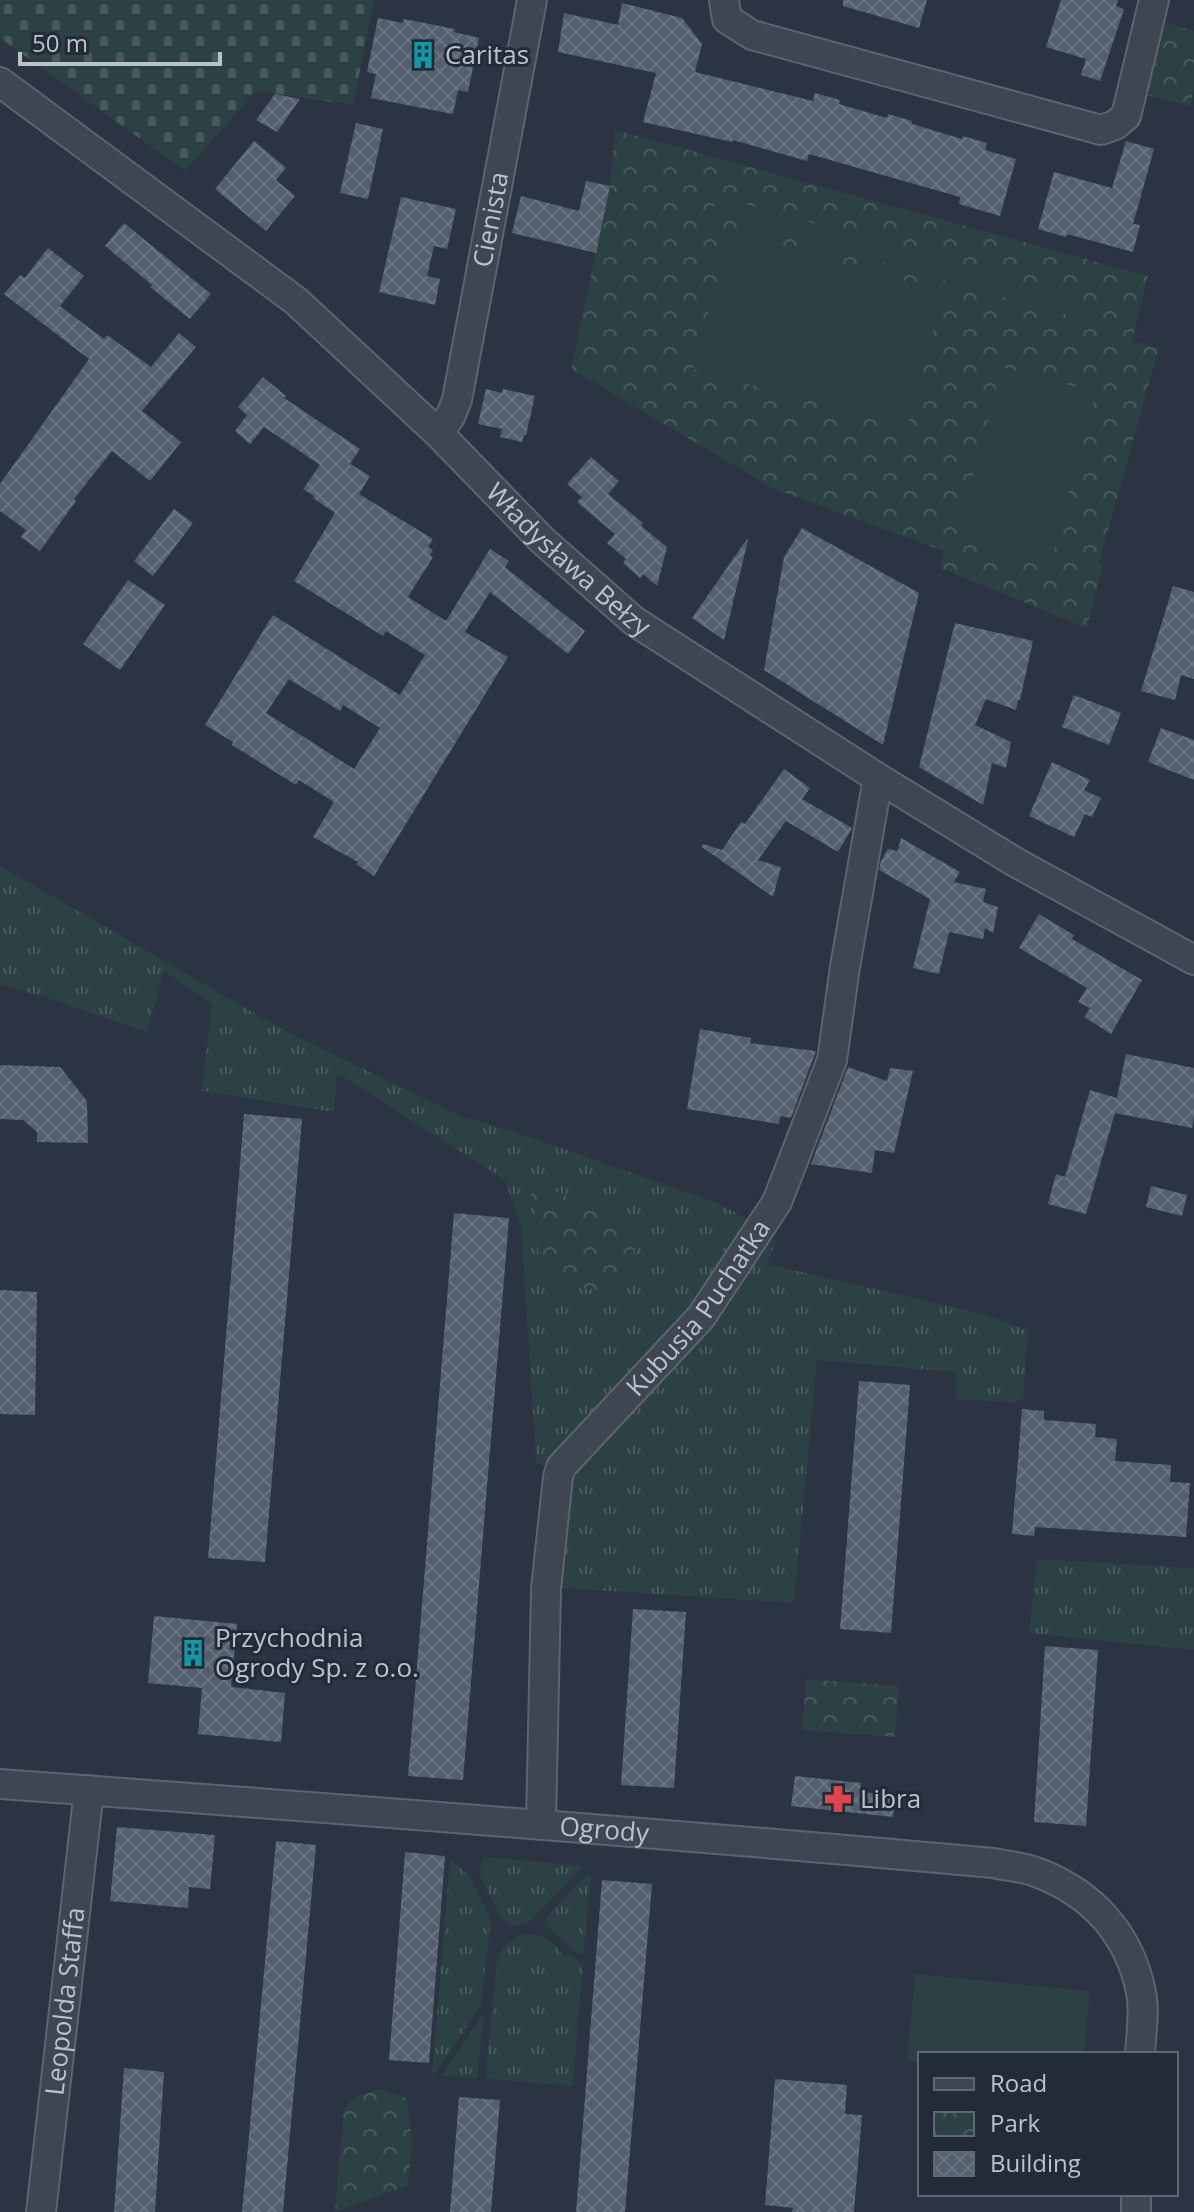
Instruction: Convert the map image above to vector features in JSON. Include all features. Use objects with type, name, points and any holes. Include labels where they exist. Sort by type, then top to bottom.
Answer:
[{"type":"street","name":"Cienista","points":[[438,433],[450,417],[457,400],[532,0]]},
{"type":"street","points":[[724,0],[727,19],[752,35],[1101,130],[1115,125],[1126,116],[1154,0]]},
{"type":"street","name":"Władysława Bełzy","points":[[0,82],[296,301],[438,433],[542,540],[634,621],[1015,862],[1194,960]]},
{"type":"street","name":"Kubusia Puchatka","points":[[541,1825],[546,1589],[561,1467],[701,1317],[777,1202],[832,1060],[878,778]]},
{"type":"street","name":"Ogrody","points":[[0,1784],[993,1863],[1034,1871],[1064,1885],[1093,1904],[1118,1932],[1133,1962],[1142,1995],[1140,2052]]},
{"type":"street","name":"Leopolda Staffa","points":[[41,2212],[89,1790]]},
{"type":"green space","points":[[0,0],[374,0],[353,105],[256,91],[185,171],[0,38]]},
{"type":"green space","points":[[1163,22],[1194,31],[1194,90],[1190,106],[1143,94]]},
{"type":"green space","points":[[615,130],[1148,276],[1132,341],[1159,348],[1099,563],[1103,565],[1087,628],[940,568],[944,551],[774,489],[571,369],[610,186]]},
{"type":"green space","points":[[717,196],[1105,306],[1099,324],[712,214]]},
{"type":"green space","points":[[730,234],[944,292],[907,427],[693,369]]},
{"type":"green space","points":[[1002,367],[1096,392],[1050,564],[956,539]]},
{"type":"green space","points":[[0,866],[282,1029],[460,1116],[715,1202],[749,1220],[776,1241],[767,1264],[983,1314],[1028,1331],[1023,1401],[956,1399],[956,1372],[817,1360],[794,1603],[562,1588],[573,1477],[536,1462],[521,1228],[505,1180],[337,1073],[334,1112],[202,1091],[212,1004],[164,971],[147,1032],[0,985]]},
{"type":"green space","points":[[533,1183],[633,1224],[639,1242],[614,1293],[540,1281],[536,1216],[530,1189]]},
{"type":"green space","points":[[1037,1559],[1194,1568],[1194,1650],[1029,1633]]},
{"type":"green space","points":[[806,1679],[899,1686],[895,1737],[802,1730]]},
{"type":"green space","points":[[486,1857],[583,1866],[532,1920],[512,1925],[498,1911],[479,1874]]},
{"type":"green space","points":[[450,1859],[470,1876],[491,1920],[481,2005],[435,2074],[432,2074]]},
{"type":"green space","points":[[591,1875],[583,1956],[544,1925],[544,1920],[585,1876]]},
{"type":"green space","points":[[520,1934],[546,1938],[564,1956],[569,1955],[583,1964],[573,2085],[489,2079],[485,2076],[497,1960],[503,1947]]},
{"type":"green space","points":[[915,1974],[1090,1991],[1084,2052],[918,2052],[918,2062],[907,2061]]},
{"type":"green space","points":[[484,2013],[477,2078],[442,2076]]},
{"type":"green space","points":[[381,2089],[407,2098],[412,2142],[408,2185],[335,2212],[343,2116],[353,2099]]},
{"type":"building","points":[[843,0],[927,0],[919,28],[843,6]]},
{"type":"building","points":[[1061,0],[1118,0],[1116,6],[1124,9],[1100,81],[1081,75],[1086,59],[1046,47]]},
{"type":"building","points":[[622,3],[682,18],[702,44],[695,72],[813,101],[815,93],[840,100],[839,104],[887,118],[888,114],[962,139],[963,136],[987,143],[985,150],[1016,159],[1000,216],[959,204],[960,197],[809,154],[807,161],[733,140],[643,122],[656,73],[558,52],[564,13],[618,25]]},
{"type":"building","name":"Caritas","points":[[378,18],[403,23],[404,19],[455,29],[454,32],[479,38],[468,92],[458,90],[453,114],[371,98],[376,74],[367,72]]},
{"type":"building","points":[[275,94],[300,99],[277,132],[256,120]]},
{"type":"building","points":[[356,123],[383,129],[368,199],[340,193]]},
{"type":"building","points":[[254,141],[286,168],[276,180],[295,196],[266,231],[215,189]]},
{"type":"building","points":[[1126,141],[1154,149],[1133,224],[1140,225],[1133,252],[1038,229],[1054,172],[1112,188]]},
{"type":"building","points":[[586,181],[610,186],[596,253],[512,233],[521,196],[579,211]]},
{"type":"building","points":[[401,197],[456,209],[447,249],[434,246],[427,276],[440,279],[435,305],[379,292]]},
{"type":"building","points":[[124,223],[211,294],[190,319],[105,246]]},
{"type":"building","points":[[48,248],[84,276],[60,306],[104,339],[107,335],[151,367],[179,333],[196,347],[142,411],[181,442],[150,481],[112,451],[74,499],[76,501],[40,551],[21,537],[26,530],[0,511],[0,484],[89,359],[4,294],[20,275],[25,278]]},
{"type":"building","points":[[263,377],[286,396],[284,398],[360,449],[350,464],[370,476],[359,494],[433,539],[428,547],[433,550],[430,555],[433,557],[408,597],[446,621],[490,549],[509,561],[505,567],[585,631],[568,654],[490,592],[465,632],[508,657],[374,876],[356,864],[358,862],[313,837],[334,802],[299,780],[296,785],[205,725],[273,615],[400,695],[425,655],[386,631],[383,636],[294,581],[335,513],[303,489],[320,465],[264,427],[250,444],[235,431],[247,415],[238,407]],"holes":[[[289,679],[340,711],[343,705],[380,728],[354,769],[266,713]]]},
{"type":"building","points":[[486,389],[502,393],[503,389],[535,396],[522,442],[500,437],[502,429],[478,424]]},
{"type":"building","points":[[591,457],[619,481],[608,494],[667,547],[657,586],[643,574],[640,578],[623,563],[626,559],[607,543],[615,534],[577,502],[582,497],[567,484]]},
{"type":"building","points":[[174,509],[193,523],[153,576],[134,561]]},
{"type":"building","points":[[802,528],[919,593],[883,745],[764,670],[784,557]]},
{"type":"building","points":[[748,540],[724,640],[692,618]]},
{"type":"building","points":[[128,580],[165,605],[120,670],[83,644]]},
{"type":"building","points":[[1173,586],[1194,592],[1194,679],[1181,675],[1175,700],[1141,691]]},
{"type":"building","points":[[955,623],[1033,641],[1016,710],[986,699],[975,725],[1011,742],[1006,768],[992,763],[983,805],[919,767]]},
{"type":"building","points":[[1074,695],[1121,713],[1109,745],[1062,727]]},
{"type":"building","points":[[1161,728],[1194,740],[1194,780],[1148,762]]},
{"type":"building","points":[[1052,762],[1090,780],[1084,790],[1101,798],[1092,817],[1085,814],[1074,837],[1029,816]]},
{"type":"building","points":[[784,769],[810,788],[802,799],[852,828],[838,852],[786,821],[758,860],[781,867],[773,897],[702,847],[703,844],[722,850],[741,822],[745,824]]},
{"type":"building","points":[[901,838],[960,872],[954,882],[986,889],[983,902],[998,907],[993,933],[985,928],[983,939],[949,932],[939,974],[913,968],[930,899],[879,870],[888,849],[898,851]]},
{"type":"building","points":[[1039,914],[1074,935],[1072,939],[1142,980],[1111,1034],[1084,1017],[1090,1008],[1078,1002],[1087,988],[1019,948]]},
{"type":"building","points":[[700,1029],[751,1038],[750,1043],[816,1051],[791,1118],[780,1116],[779,1124],[687,1109]]},
{"type":"building","points":[[1126,1054],[1194,1068],[1192,1128],[1115,1113],[1086,1214],[1048,1204],[1056,1174],[1065,1177],[1090,1090],[1117,1098]]},
{"type":"building","points":[[0,1065],[60,1067],[87,1101],[88,1143],[37,1142],[37,1132],[23,1120],[0,1119]]},
{"type":"building","points":[[848,1067],[887,1081],[890,1068],[913,1071],[894,1153],[875,1150],[872,1173],[811,1164]]},
{"type":"building","points":[[244,1114],[302,1119],[265,1562],[208,1558]]},
{"type":"building","points":[[1151,1186],[1187,1195],[1182,1216],[1146,1207]]},
{"type":"building","points":[[454,1213],[509,1218],[463,1780],[408,1776]]},
{"type":"building","points":[[0,1290],[37,1292],[35,1415],[0,1414]]},
{"type":"building","points":[[859,1381],[910,1385],[891,1633],[840,1629]]},
{"type":"building","points":[[1022,1409],[1044,1411],[1044,1420],[1096,1424],[1095,1437],[1117,1439],[1115,1461],[1171,1465],[1170,1482],[1190,1483],[1186,1537],[1035,1527],[1034,1536],[1012,1534]]},
{"type":"building","points":[[633,1609],[686,1612],[674,1788],[621,1785]]},
{"type":"building","name":"Przychodnia Ogrody Sp. z o.o.","points":[[154,1616],[237,1624],[231,1687],[285,1693],[281,1742],[198,1734],[202,1688],[148,1683]]},
{"type":"building","points":[[1045,1646],[1098,1650],[1086,1826],[1034,1822]]},
{"type":"building","points":[[795,1776],[861,1783],[860,1792],[895,1795],[893,1817],[791,1806]]},
{"type":"building","points":[[117,1827],[215,1835],[210,1889],[189,1887],[188,1908],[110,1901]]},
{"type":"building","points":[[276,1841],[316,1845],[283,2212],[242,2212]]},
{"type":"building","points":[[405,1852],[445,1856],[429,2063],[389,2060]]},
{"type":"building","points":[[602,1880],[652,1884],[625,2212],[576,2212]]},
{"type":"building","points":[[124,2068],[164,2072],[155,2212],[114,2212]]},
{"type":"building","points":[[775,2079],[847,2085],[845,2114],[862,2115],[854,2212],[792,2212],[793,2208],[765,2205]]},
{"type":"building","points":[[459,2097],[500,2100],[491,2212],[450,2212]]},
{"type":"place","name":"Caritas","points":[[423,55]]},
{"type":"place","name":"Przychodnia Ogrody Sp. z o.o.","points":[[193,1653]]},
{"type":"place","name":"Libra","points":[[838,1799]]}]
